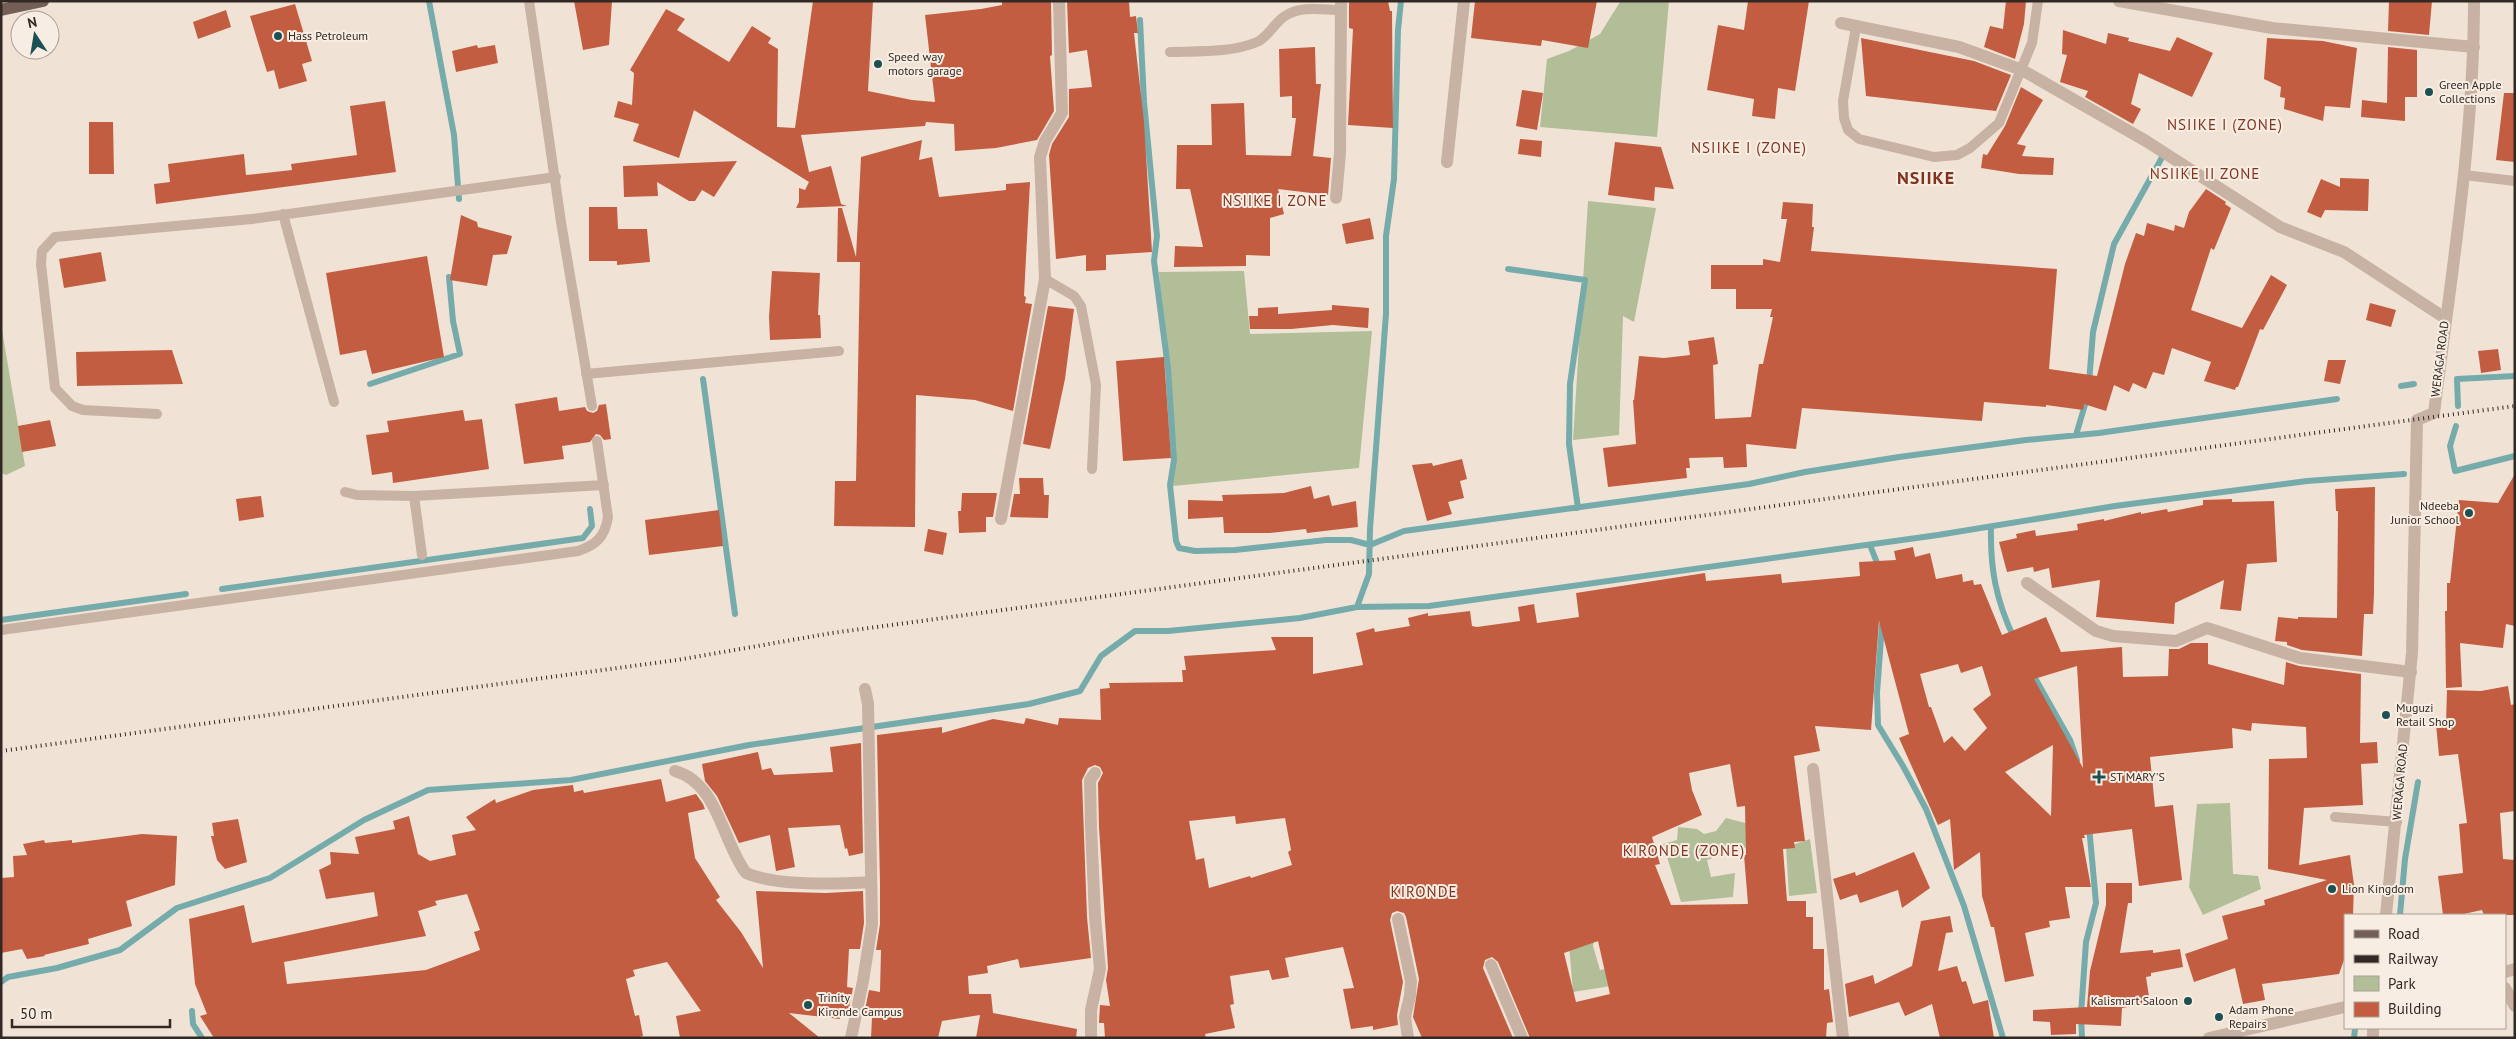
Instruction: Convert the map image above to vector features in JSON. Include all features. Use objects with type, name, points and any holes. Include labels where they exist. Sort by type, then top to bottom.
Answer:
[{"type":"main road","points":[[1,10],[43,1]]},
{"type":"street","points":[[1001,518],[1045,279],[1040,157],[1045,141],[1062,113],[1059,1]]},
{"type":"street","points":[[1447,162],[1464,1]]},
{"type":"street","points":[[2119,1],[2272,28],[2474,47]]},
{"type":"street","name":"WERAGA ROAD","points":[[2386,914],[2411,672],[2417,420],[2434,413],[2464,175],[2474,47],[2474,1]]},
{"type":"street","points":[[1336,198],[1340,152],[1341,6]]},
{"type":"street","points":[[1841,23],[1959,47],[2022,70],[2152,145],[2280,227],[2344,252],[2445,318]]},
{"type":"street","points":[[2027,583],[2096,631],[2113,636],[2176,641],[2207,628],[2300,658],[2411,672]]},
{"type":"street","points":[[851,1038],[871,933],[866,689]]},
{"type":"street","points":[[1813,769],[1843,1038]]},
{"type":"street","points":[[675,771],[690,777],[705,793],[746,873],[777,880],[836,884],[871,882]]},
{"type":"street","points":[[1091,1038],[1091,1010],[1100,968],[1095,917],[1091,827],[1090,780],[1095,773]]},
{"type":"street","points":[[1398,919],[1411,981],[1405,1017],[1408,1038]]},
{"type":"street","points":[[1491,965],[1522,1038]]},
{"type":"street","points":[[2506,990],[2515,1006]]},
{"type":"street","points":[[2209,1038],[2344,1007]]},
{"type":"lane","points":[[529,1],[592,406]]},
{"type":"lane","points":[[1856,26],[1843,101],[1844,118],[1848,130],[1859,139],[1934,157],[1957,156],[1970,148],[1999,123],[2032,43],[2038,1]]},
{"type":"lane","points":[[1170,52],[1220,50],[1258,41],[1285,16],[1295,11],[1305,8],[1341,6]]},
{"type":"lane","points":[[2464,175],[2515,181]]},
{"type":"lane","points":[[157,414],[82,410],[72,406],[55,388],[41,264],[42,251],[54,237],[68,234],[283,214],[556,177]]},
{"type":"lane","points":[[283,214],[334,402]]},
{"type":"lane","points":[[1045,279],[1074,296],[1081,306],[1096,385],[1092,469]]},
{"type":"lane","points":[[586,374],[840,351]]},
{"type":"lane","points":[[1,630],[578,551],[596,543],[607,528],[608,517],[597,441]]},
{"type":"lane","points":[[346,492],[357,495],[414,496],[604,485]]},
{"type":"lane","points":[[414,496],[422,555]]},
{"type":"lane","points":[[2335,816],[2396,822]]},
{"type":"green space","points":[[1669,1],[1657,137],[1540,127],[1547,59],[1569,51],[1600,34],[1620,2]]},
{"type":"green space","points":[[1588,201],[1656,208],[1634,322],[1623,316],[1619,435],[1573,440]]},
{"type":"green space","points":[[1244,271],[1250,334],[1372,331],[1359,468],[1173,486],[1159,272]]},
{"type":"green space","points":[[1,324],[25,466],[6,475],[1,473]]},
{"type":"green space","points":[[2230,803],[2233,874],[2258,876],[2261,889],[2203,915],[2189,887],[2197,804]]},
{"type":"green space","points":[[1726,818],[1757,826],[1761,845],[1739,849],[1707,860],[1711,877],[1735,873],[1733,897],[1681,902],[1663,844],[1677,840],[1678,827],[1697,829],[1704,834],[1716,831]]},
{"type":"green space","points":[[1810,839],[1817,893],[1789,896],[1786,847]]},
{"type":"green space","points":[[1613,938],[1594,942],[1593,946],[1600,970],[1615,967],[1617,985],[1573,992],[1569,945]]},
{"type":"building","points":[[574,1],[612,1],[609,45],[583,50]]},
{"type":"building","points":[[813,1],[873,1],[868,91],[912,100],[935,102],[925,15],[981,9],[1002,5],[1002,1],[1051,1],[1052,55],[1050,56],[1054,111],[1037,140],[996,148],[955,151],[954,124],[926,122],[925,126],[801,135],[809,172],[831,166],[841,204],[847,206],[796,208],[799,202],[799,188],[805,190],[809,182],[694,110],[679,158],[633,141],[639,124],[614,117],[618,101],[632,105],[634,73],[630,70],[666,9],[685,19],[677,30],[729,62],[752,26],[771,38],[768,43],[778,49],[777,127],[795,128]]},
{"type":"building","points":[[1067,1],[1129,1],[1130,17],[1136,16],[1138,33],[1134,33],[1144,122],[1152,252],[1106,255],[1106,270],[1086,271],[1086,255],[1056,259],[1049,155],[1052,144],[1069,117],[1069,89],[1092,87],[1087,50],[1069,53]]},
{"type":"building","points":[[1349,1],[1388,1],[1390,11],[1392,11],[1393,128],[1348,125],[1353,29],[1349,28]]},
{"type":"building","points":[[1475,1],[1597,1],[1588,48],[1542,40],[1541,46],[1471,38]]},
{"type":"building","points":[[1748,1],[1809,1],[1795,91],[1778,88],[1775,119],[1752,116],[1754,99],[1707,90],[1718,25],[1744,30]]},
{"type":"building","points":[[2006,1],[2026,1],[2024,24],[2015,59],[1984,47],[1990,26],[2003,29]]},
{"type":"building","points":[[2389,1],[2432,1],[2429,35],[2388,31]]},
{"type":"building","points":[[295,4],[312,61],[302,64],[307,81],[279,89],[274,70],[267,72],[250,16]]},
{"type":"building","points":[[226,10],[231,27],[198,39],[193,22]]},
{"type":"building","points":[[2063,30],[2106,44],[2108,33],[2129,38],[2128,41],[2170,51],[2177,37],[2213,53],[2192,97],[2139,73],[2131,104],[2141,109],[2133,124],[2085,97],[2088,91],[2060,82],[2067,55],[2062,54]]},
{"type":"building","points":[[1861,38],[1974,61],[2011,75],[1996,111],[1866,96]]},
{"type":"building","points":[[2267,38],[2323,41],[2357,48],[2350,108],[2325,106],[2323,121],[2284,109],[2285,98],[2280,97],[2281,87],[2264,79]]},
{"type":"building","points":[[477,45],[478,48],[495,45],[498,63],[456,72],[452,51]]},
{"type":"building","points":[[1315,47],[1316,84],[1321,84],[1313,156],[1331,158],[1328,195],[1278,189],[1284,214],[1270,218],[1270,256],[1246,255],[1246,266],[1174,267],[1175,246],[1203,247],[1190,189],[1176,189],[1177,145],[1212,145],[1211,104],[1244,103],[1246,155],[1291,156],[1296,118],[1292,118],[1292,96],[1280,97],[1279,49]]},
{"type":"building","points":[[2388,47],[2417,50],[2417,97],[2405,97],[2405,121],[2361,117],[2362,100],[2387,103]]},
{"type":"building","points":[[2021,87],[2043,100],[2017,144],[2026,146],[2022,156],[2054,158],[2053,175],[2019,174],[1981,168],[1983,154],[1987,155],[2005,126]]},
{"type":"building","points":[[1522,90],[1543,93],[1537,130],[1516,126]]},
{"type":"building","points":[[2504,93],[2515,93],[2515,162],[2496,160]]},
{"type":"building","points":[[385,101],[396,172],[156,204],[154,184],[170,182],[168,164],[244,154],[246,175],[292,170],[291,164],[357,155],[350,106]]},
{"type":"building","points":[[89,122],[113,122],[114,174],[89,174]]},
{"type":"building","points":[[1520,139],[1542,141],[1541,157],[1518,154]]},
{"type":"building","points":[[922,140],[919,160],[932,157],[939,197],[1006,190],[1006,184],[1030,182],[1024,296],[1026,297],[1025,303],[1032,304],[1013,411],[975,400],[916,395],[915,527],[834,526],[835,481],[856,481],[860,262],[837,262],[838,208],[842,208],[856,257],[861,157]]},
{"type":"building","points":[[1615,142],[1661,147],[1674,189],[1655,187],[1654,201],[1608,195]]},
{"type":"building","points":[[737,161],[714,197],[702,190],[695,201],[689,201],[657,182],[658,196],[624,197],[623,166]]},
{"type":"building","points":[[2340,178],[2369,179],[2368,211],[2325,210],[2321,218],[2307,212],[2321,179],[2340,187]]},
{"type":"building","points":[[2206,189],[2226,202],[2225,204],[2231,208],[2214,250],[2211,248],[2191,310],[2242,328],[2271,275],[2287,285],[2263,330],[2260,329],[2238,387],[2235,390],[2204,381],[2211,362],[2172,348],[2164,375],[2153,372],[2146,389],[2133,383],[2129,392],[2114,385],[2106,411],[2084,404],[2083,410],[2046,405],[2046,407],[1984,402],[1982,421],[1802,408],[1796,449],[1746,444],[1747,467],[1724,468],[1723,457],[1689,458],[1690,468],[1686,468],[1687,478],[1608,487],[1603,448],[1636,444],[1633,400],[1639,356],[1664,358],[1690,355],[1688,341],[1714,337],[1718,364],[1713,365],[1715,419],[1751,417],[1759,364],[1763,364],[1773,317],[1770,317],[1772,309],[1736,309],[1736,289],[1711,289],[1711,265],[1763,265],[1763,259],[1780,262],[1787,219],[1781,219],[1783,202],[1813,204],[1812,227],[1814,227],[1811,251],[2057,269],[2049,369],[2097,376],[2125,264],[2136,233],[2144,236],[2147,223],[2174,231],[2175,225],[2184,228],[2189,212]]},
{"type":"building","points":[[589,207],[617,207],[618,229],[647,229],[650,262],[617,265],[617,261],[589,261]]},
{"type":"building","points":[[461,215],[477,222],[478,227],[512,236],[507,254],[493,255],[487,286],[450,280]]},
{"type":"building","points":[[1370,218],[1374,239],[1346,244],[1342,224]]},
{"type":"building","points":[[101,252],[106,281],[64,288],[59,259]]},
{"type":"building","points":[[427,256],[444,357],[372,374],[366,350],[340,355],[326,273]]},
{"type":"building","points":[[772,271],[820,273],[818,315],[820,315],[821,338],[770,340],[769,317]]},
{"type":"building","points":[[2370,303],[2396,310],[2391,327],[2366,320]]},
{"type":"building","points":[[1332,305],[1369,308],[1368,328],[1333,325],[1291,329],[1250,329],[1249,316],[1258,316],[1258,308],[1278,307],[1278,314],[1332,310]]},
{"type":"building","points":[[1048,306],[1074,309],[1065,379],[1050,449],[1023,444]]},
{"type":"building","points":[[2498,349],[2501,370],[2481,373],[2478,351]]},
{"type":"building","points":[[172,350],[183,384],[77,386],[76,352]]},
{"type":"building","points":[[1164,357],[1171,458],[1123,461],[1116,361]]},
{"type":"building","points":[[2328,360],[2346,360],[2340,384],[2324,381]]},
{"type":"building","points":[[557,397],[559,411],[585,407],[587,411],[593,413],[597,411],[599,405],[606,404],[611,439],[604,440],[600,435],[596,434],[590,442],[562,446],[564,459],[524,464],[515,404]]},
{"type":"building","points":[[463,410],[465,421],[482,419],[489,469],[393,483],[392,472],[372,475],[366,435],[389,432],[387,421]]},
{"type":"building","points":[[50,420],[56,446],[22,452],[18,426]]},
{"type":"building","points":[[1462,459],[1467,479],[1460,481],[1464,498],[1448,502],[1452,514],[1427,521],[1412,465],[1432,463],[1433,466]]},
{"type":"building","points":[[2515,474],[2515,626],[2506,624],[2503,648],[2460,643],[2462,687],[2446,688],[2445,611],[2447,611],[2447,583],[2450,583],[2459,500],[2498,503]]},
{"type":"building","points":[[1019,478],[1043,478],[1044,495],[1049,495],[1048,518],[1010,517],[1014,494],[1020,494]]},
{"type":"building","points":[[1311,486],[1314,499],[1329,495],[1332,506],[1356,501],[1358,527],[1307,533],[1306,529],[1270,533],[1224,533],[1223,517],[1188,519],[1188,500],[1223,501],[1222,495],[1284,493]]},
{"type":"building","points":[[2375,487],[2373,614],[2364,614],[2362,656],[2302,650],[2287,645],[2287,642],[2275,641],[2278,617],[2298,619],[2298,617],[2337,618],[2338,511],[2336,511],[2335,489]]},
{"type":"building","points":[[962,493],[997,493],[993,517],[986,517],[986,532],[959,533],[958,511],[961,511]]},
{"type":"building","points":[[261,496],[264,517],[239,521],[236,499]]},
{"type":"building","points":[[2232,499],[2232,502],[2274,501],[2277,562],[2247,564],[2241,611],[2220,609],[2224,580],[2175,603],[2174,624],[2096,617],[2100,580],[2052,588],[2049,568],[2034,572],[2033,567],[2007,572],[1999,542],[2017,538],[2016,534],[2035,530],[2036,536],[2078,530],[2077,524],[2104,519],[2104,521],[2141,512],[2141,514],[2167,509],[2168,512],[2203,505],[2203,500]]},
{"type":"building","points":[[719,510],[723,546],[649,555],[645,520]]},
{"type":"building","points":[[928,529],[947,533],[943,555],[924,551]]},
{"type":"building","points":[[1913,547],[1915,557],[1930,553],[1936,579],[1962,574],[1963,582],[1973,580],[1974,585],[1981,584],[2002,635],[2046,617],[2061,652],[2122,647],[2123,677],[2168,676],[2169,649],[2179,649],[2191,643],[2208,643],[2208,664],[2284,685],[2286,662],[2299,666],[2361,674],[2360,743],[2377,742],[2378,763],[2361,764],[2363,805],[2304,808],[2299,865],[2350,855],[2354,885],[2353,914],[2344,914],[2344,960],[2339,974],[2262,984],[2265,1000],[2243,1004],[2235,968],[2194,982],[2185,954],[2228,939],[2222,916],[2265,905],[2264,900],[2327,880],[2268,869],[2269,759],[2307,758],[2306,727],[2252,723],[2251,731],[2232,728],[2233,748],[2150,757],[2155,807],[2173,805],[2182,880],[2139,886],[2132,829],[2084,835],[2085,838],[2082,838],[2091,887],[2065,887],[2070,918],[2049,921],[2050,927],[2025,933],[2034,976],[2005,982],[1994,927],[1991,927],[1982,896],[1980,852],[1954,870],[1950,819],[1938,825],[1899,738],[1909,734],[1879,621],[1871,730],[1815,726],[1820,751],[1794,756],[1805,841],[1794,842],[1795,848],[1783,849],[1787,901],[1806,901],[1806,917],[1813,917],[1813,949],[1824,949],[1824,990],[1829,989],[1833,1022],[1827,1023],[1826,1038],[1530,1038],[1498,962],[1492,957],[1485,960],[1483,968],[1513,1038],[1422,1038],[1413,1017],[1419,979],[1406,917],[1404,913],[1397,911],[1392,913],[1390,920],[1403,982],[1397,1015],[1398,1025],[1373,1030],[1373,1026],[1351,1029],[1343,989],[1354,988],[1343,947],[1285,958],[1289,977],[1272,980],[1269,970],[1230,976],[1234,1004],[1230,1005],[1235,1028],[1205,1034],[1206,1038],[1105,1038],[1104,1023],[1099,1023],[1100,1005],[1110,1006],[1106,980],[1108,968],[1099,827],[1098,783],[1103,773],[1100,767],[1095,765],[1088,768],[1082,780],[1087,917],[1091,958],[1020,968],[1018,959],[987,966],[988,973],[968,976],[969,994],[991,994],[993,1013],[1077,1029],[1076,1038],[976,1038],[980,1015],[942,1021],[938,1038],[871,1038],[872,1017],[864,1015],[869,990],[880,992],[881,950],[876,950],[880,924],[877,735],[942,727],[942,733],[993,719],[1024,724],[1026,718],[1058,725],[1059,718],[1101,720],[1100,689],[1110,688],[1109,683],[1183,682],[1182,670],[1186,670],[1184,656],[1276,650],[1271,637],[1313,637],[1313,674],[1363,665],[1356,633],[1374,628],[1375,632],[1410,626],[1408,618],[1428,613],[1428,616],[1470,611],[1472,626],[1477,627],[1520,621],[1518,607],[1534,604],[1537,623],[1579,617],[1576,593],[1705,573],[1706,581],[1781,574],[1782,583],[1860,576],[1859,562],[1896,560],[1894,551]],"holes":[[[1958,664],[1961,673],[1982,666],[1991,695],[1973,709],[1987,728],[1965,751],[1952,736],[1944,743],[1931,707],[1929,707],[1920,674]],[[2077,666],[2083,768],[2034,679]],[[2053,745],[2051,816],[2005,772]],[[1730,764],[1737,807],[1745,806],[1746,855],[1744,855],[1748,904],[1671,905],[1655,865],[1660,864],[1652,837],[1702,815],[1692,790],[1689,773]],[[1235,816],[1236,824],[1285,818],[1291,850],[1288,852],[1292,865],[1251,878],[1250,876],[1209,888],[1204,858],[1196,860],[1189,821]],[[1598,941],[1610,994],[1576,1002],[1564,953]]]},
{"type":"building","points":[[2508,686],[2511,705],[2515,704],[2515,811],[2500,813],[2503,859],[2515,860],[2515,915],[2484,914],[2482,910],[2464,914],[2443,914],[2438,876],[2463,873],[2459,824],[2467,823],[2458,754],[2439,756],[2436,724],[2446,723],[2447,690],[2481,691]]},
{"type":"building","points":[[861,743],[863,853],[849,856],[847,848],[845,849],[840,825],[788,828],[795,867],[776,871],[770,835],[739,843],[717,796],[705,781],[702,764],[758,752],[762,770],[771,768],[774,775],[833,772],[830,747]]},
{"type":"building","points":[[661,779],[666,802],[696,794],[705,809],[688,813],[695,858],[720,897],[716,900],[741,932],[763,968],[756,891],[826,893],[863,891],[864,923],[860,949],[849,949],[847,987],[853,988],[848,1013],[841,1012],[840,1019],[789,1013],[820,1038],[680,1038],[676,1016],[701,1011],[667,962],[633,970],[635,976],[626,979],[635,1016],[639,1015],[643,1036],[635,1038],[214,1038],[200,1016],[207,1014],[195,984],[189,919],[244,905],[252,943],[378,916],[374,892],[326,899],[319,870],[331,864],[330,852],[359,854],[355,837],[395,829],[393,821],[409,816],[418,854],[430,861],[456,855],[452,835],[476,830],[466,817],[495,799],[496,803],[533,790],[573,785],[574,792],[583,790],[584,793]],"holes":[[[467,894],[480,930],[474,932],[480,950],[426,970],[287,984],[284,962],[426,936],[418,911],[437,905],[435,901]]]},
{"type":"building","points":[[238,819],[247,862],[225,869],[217,860],[211,836],[214,836],[212,823]]},
{"type":"building","points":[[142,834],[177,836],[175,885],[126,901],[132,926],[88,939],[89,944],[45,956],[27,959],[22,949],[1,953],[1,878],[14,877],[13,856],[27,855],[23,844],[44,840],[45,843],[72,840],[72,843]]},
{"type":"building","points":[[1914,852],[1930,888],[1902,908],[1898,890],[1860,903],[1857,894],[1840,900],[1833,879],[1855,872],[1856,876]]},
{"type":"building","points":[[2106,883],[2132,883],[2132,903],[2128,903],[2120,953],[2153,950],[2153,953],[2180,949],[2183,967],[2151,973],[2151,976],[2146,977],[2150,1003],[2122,1008],[2121,1026],[2076,1024],[2076,1034],[2051,1035],[2050,1022],[2033,1021],[2033,1010],[2087,1007],[2090,971],[2106,905]]},
{"type":"building","points":[[1950,916],[1953,932],[1946,933],[1938,971],[1957,966],[1962,982],[1966,981],[1973,1004],[1988,1000],[1994,1038],[1940,1038],[1932,1004],[1905,1016],[1899,1002],[1849,1017],[1845,984],[1873,975],[1875,984],[1912,966],[1921,921]]},
{"type":"waterway","points":[[429,1],[454,135],[459,199]]},
{"type":"waterway","points":[[1357,607],[1369,574],[1370,529],[1386,314],[1386,236],[1394,179],[1398,30],[1401,1]]},
{"type":"waterway","points":[[1140,20],[1144,102],[1157,236],[1154,261],[1168,368],[1174,460],[1170,485],[1176,541],[1179,548],[1195,551],[1235,550],[1326,540],[1351,540],[1370,545],[1404,531],[1749,484],[1805,472],[1899,457],[2026,440],[2099,433],[2337,399]]},
{"type":"waterway","points":[[2089,383],[2093,332],[2114,244],[2165,152]]},
{"type":"waterway","points":[[1508,269],[1585,280],[1570,384],[1569,444],[1578,508]]},
{"type":"waterway","points":[[370,384],[460,354],[453,321],[449,277]]},
{"type":"waterway","points":[[2458,406],[2457,379],[2515,376]]},
{"type":"waterway","points":[[703,379],[735,614]]},
{"type":"waterway","points":[[2401,386],[2414,384]]},
{"type":"waterway","points":[[2076,435],[2087,398]]},
{"type":"waterway","points":[[2456,426],[2450,446],[2455,471],[2515,456]]},
{"type":"waterway","points":[[1,982],[8,977],[57,968],[120,950],[177,908],[270,878],[364,820],[428,790],[571,780],[749,745],[1029,704],[1080,691],[1101,656],[1135,631],[1168,631],[1300,618],[1357,607],[1429,606],[1938,535],[2115,506],[2307,481],[2404,474]]},
{"type":"waterway","points":[[222,589],[583,538],[592,526],[590,509]]},
{"type":"waterway","points":[[1991,527],[1995,584],[2014,638]]},
{"type":"waterway","points":[[1870,545],[1879,568]]},
{"type":"waterway","points":[[1,620],[186,594]]},
{"type":"waterway","points":[[1882,625],[1877,693],[1878,725],[1926,809],[1964,906],[2003,1038]]},
{"type":"waterway","points":[[2031,671],[2070,740],[2077,760]]},
{"type":"waterway","points":[[2400,914],[2405,859],[2418,782]]},
{"type":"waterway","points":[[2082,1038],[2081,1014],[2086,942],[2096,903],[2089,826]]},
{"type":"waterway","points":[[192,1011],[193,1024],[202,1038]]},
{"type":"waterway","points":[[2354,1038],[2355,1029]]},
{"type":"railway","points":[[1,751],[677,660],[832,633],[2515,406]]},
{"type":"place","name":"Hass Petroleum","points":[[278,36]]},
{"type":"place","name":"Speed way motors garage","points":[[878,64]]},
{"type":"place","name":"Green Apple Collections","points":[[2429,92]]},
{"type":"place","name":"Ndeeba Junior School","points":[[2469,513]]},
{"type":"place","name":"Muguzi Retail Shop","points":[[2386,715]]},
{"type":"place","name":"ST MARY'S","points":[[2099,777]]},
{"type":"place","name":"Lion Kingdom","points":[[2332,889]]},
{"type":"place","name":"Kalismart Saloon","points":[[2188,1001]]},
{"type":"place","name":"Trinity Kironde Campus","points":[[808,1005]]},
{"type":"place","name":"Adam Phone Repairs","points":[[2219,1017]]},
{"type":"district","name":"NSIIKE I (ZONE)","points":[[2225,125]]},
{"type":"district","name":"NSIIKE I (ZONE)","points":[[1749,148]]},
{"type":"district","name":"NSIIKE II ZONE","points":[[2205,174]]},
{"type":"district","name":"NSIIKE","points":[[1926,178]]},
{"type":"district","name":"NSIIKE I ZONE","points":[[1275,201]]},
{"type":"district","name":"KIRONDE (ZONE)","points":[[1684,851]]},
{"type":"district","name":"KIRONDE","points":[[1424,892]]}]
